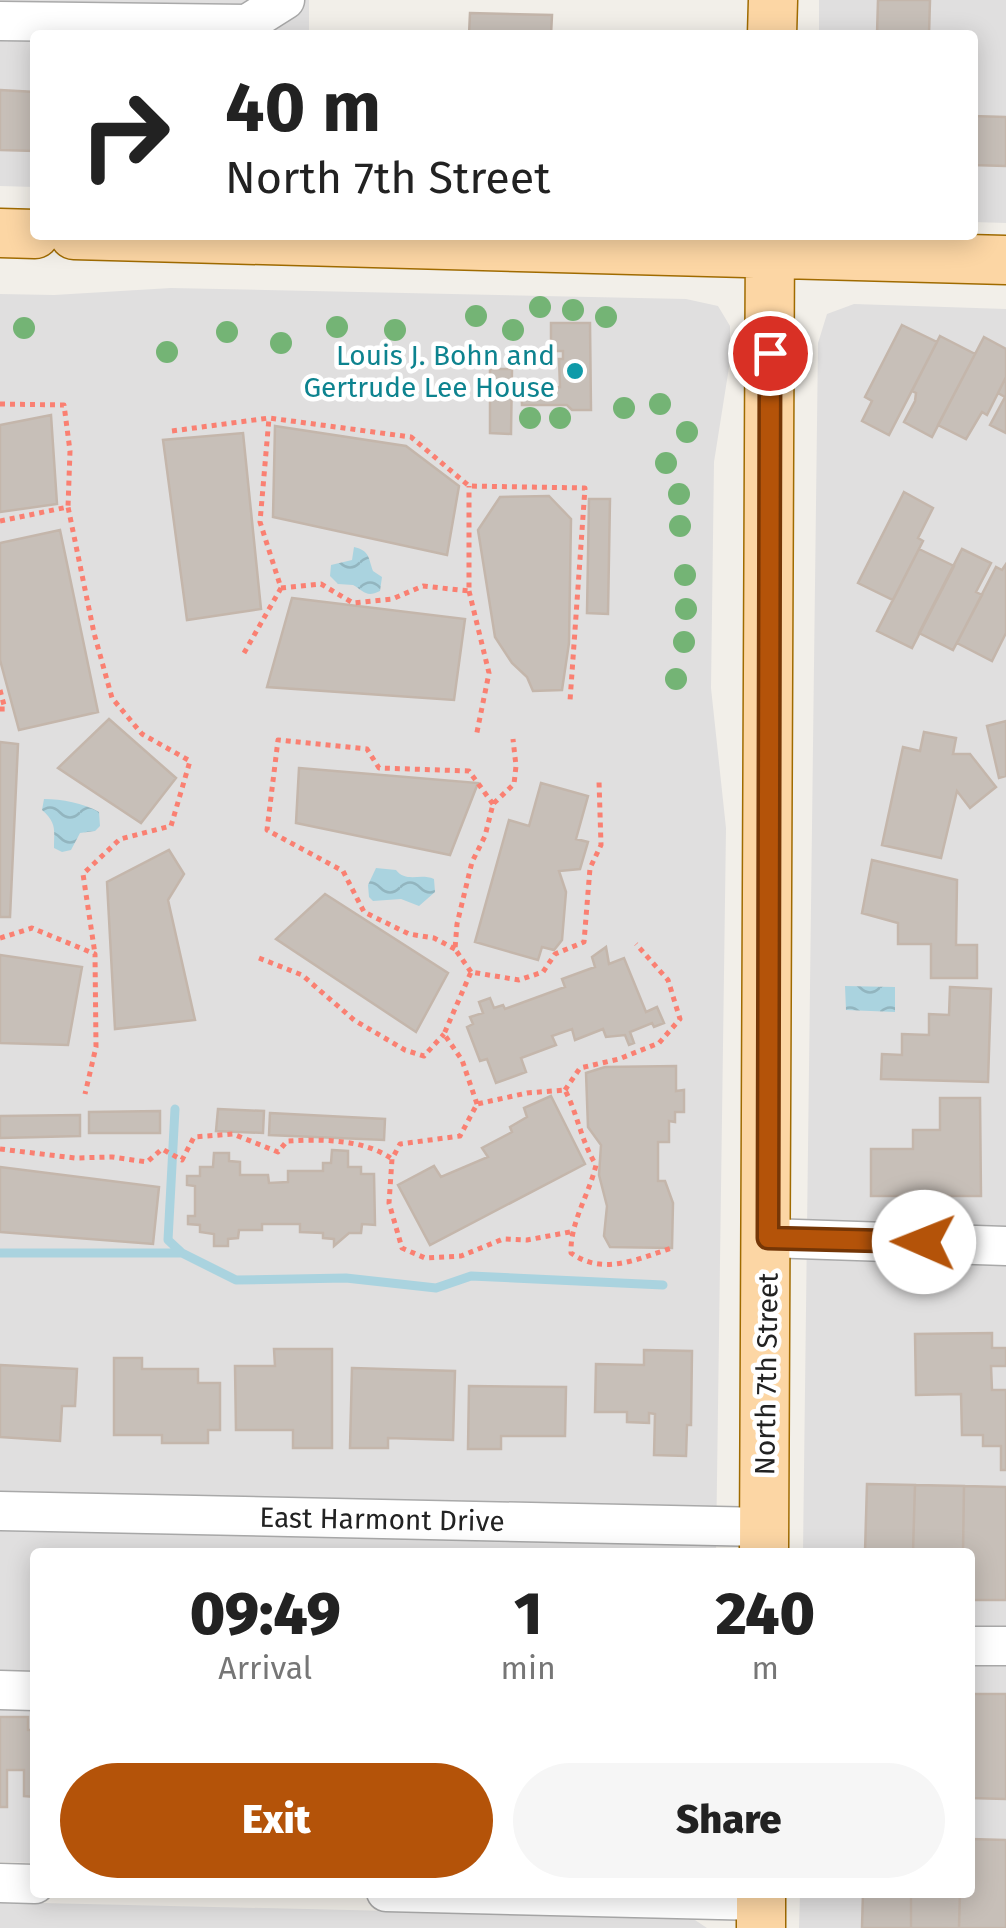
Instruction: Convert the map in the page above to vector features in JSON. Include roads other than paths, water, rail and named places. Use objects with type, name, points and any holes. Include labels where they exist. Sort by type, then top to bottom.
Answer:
[{"type":"main road","points":[[772,30],[773,0]]},
{"type":"main road","points":[[0,233],[30,234]]},
{"type":"main road","points":[[422,240],[770,245],[1006,260]]},
{"type":"main road","name":"North 7th Street","points":[[765,1540],[770,245]]},
{"type":"street","points":[[0,21],[247,24],[284,0]]},
{"type":"street","points":[[768,1238],[1006,1246]]},
{"type":"street","name":"East Harmont Drive","points":[[0,1511],[765,1540]]},
{"type":"street","points":[[975,1646],[1006,1646]]},
{"type":"street","points":[[0,1690],[30,1691]]},
{"type":"street","points":[[0,1883],[30,1884]]},
{"type":"street","points":[[536,1898],[761,1907]]},
{"type":"water","points":[[354,547],[366,553],[373,571],[382,577],[380,591],[368,594],[353,585],[338,584],[330,576],[331,565],[352,560]]},
{"type":"water","points":[[44,799],[93,809],[99,812],[100,826],[95,831],[80,833],[71,850],[62,852],[54,848],[52,823],[42,810]]},
{"type":"water","points":[[376,868],[434,879],[435,892],[419,906],[401,899],[373,901],[368,885]]},
{"type":"water","points":[[845,986],[895,987],[895,1012],[846,1010]]},
{"type":"waterway","points":[[175,1109],[168,1240],[182,1253],[236,1280],[346,1278],[436,1288],[471,1276],[663,1285]]},
{"type":"waterway","points":[[0,1253],[182,1253]]},
{"type":"place","name":"Louis J. Bohn and Gertrude Lee House","points":[[575,371]]}]
